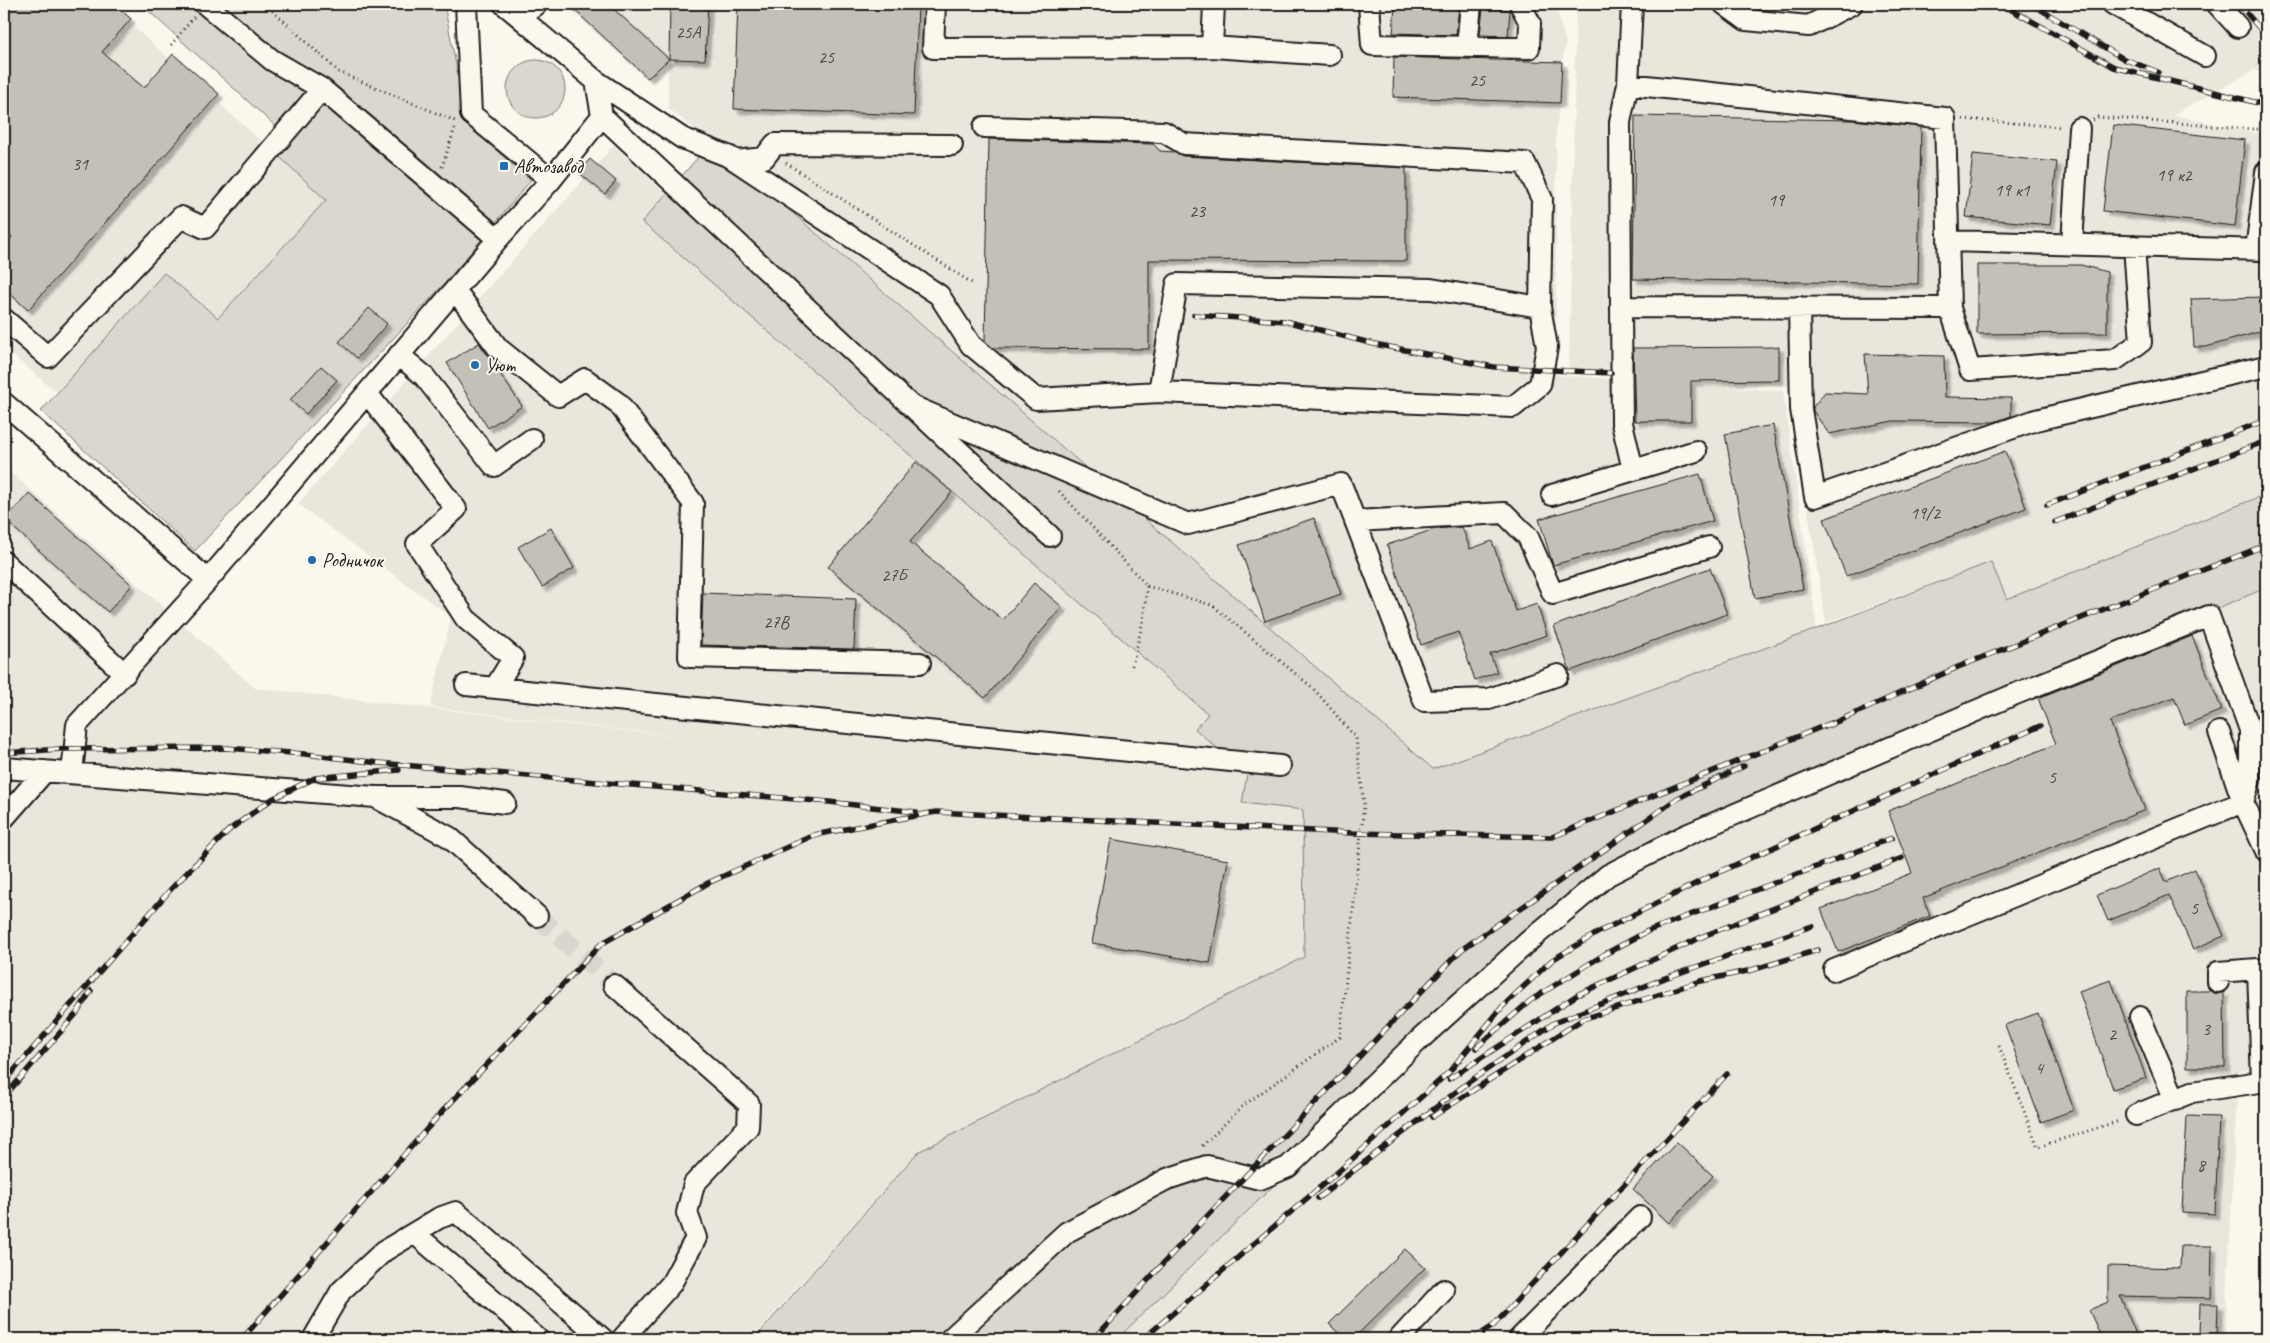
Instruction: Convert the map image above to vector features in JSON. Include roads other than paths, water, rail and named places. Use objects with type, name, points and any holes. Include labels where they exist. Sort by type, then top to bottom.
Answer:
[{"type":"street","points":[[466,4],[471,114],[551,180]]},
{"type":"street","points":[[504,4],[596,81],[682,138],[736,161],[939,294],[971,345],[1036,399],[1159,392],[1513,407],[1540,385],[1547,347],[1540,307],[1542,199],[1526,163],[1184,144],[1164,132],[984,127]]},
{"type":"street","points":[[520,17],[537,4]]},
{"type":"street","points":[[935,4],[933,48],[1212,47],[1330,55]]},
{"type":"street","points":[[1212,47],[1214,4]]},
{"type":"street","points":[[1369,4],[1372,45],[1529,48],[1530,23],[1520,4]]},
{"type":"street","points":[[1467,47],[1471,4]]},
{"type":"street","points":[[1632,4],[1628,84],[1620,122],[1622,423],[1633,470]]},
{"type":"street","points":[[1724,4],[1746,20],[1809,26],[1852,4]]},
{"type":"street","points":[[2113,4],[2205,56]]},
{"type":"street","points":[[2217,4],[2238,27]]},
{"type":"street","points":[[202,7],[272,60],[322,89],[498,239]]},
{"type":"street","points":[[596,81],[602,116],[1050,536]]},
{"type":"street","points":[[1628,84],[1945,118],[1950,308],[1970,370],[2115,360],[2141,342],[2134,246]]},
{"type":"street","points":[[4,319],[48,357],[181,217],[205,228],[322,89]]},
{"type":"street","points":[[72,773],[77,724],[125,674],[208,580],[498,239],[551,180],[602,116]]},
{"type":"street","points":[[2072,244],[2079,128]]},
{"type":"street","points":[[736,161],[764,158],[775,144],[952,145]]},
{"type":"street","points":[[1948,240],[2261,250],[2266,172]]},
{"type":"street","points":[[1159,392],[1177,284],[1431,290],[1540,307]]},
{"type":"street","points":[[455,290],[498,348],[558,396],[585,379],[618,403],[693,502],[689,657],[920,663]]},
{"type":"street","points":[[1621,306],[1950,308]]},
{"type":"street","points":[[1799,307],[1801,409],[1815,497],[2036,420],[2264,372]]},
{"type":"street","points":[[399,355],[424,376],[494,466],[532,439]]},
{"type":"street","points":[[367,393],[456,509],[416,544],[466,619],[512,658],[496,688]]},
{"type":"street","points":[[4,403],[208,580]]},
{"type":"street","points":[[912,406],[1188,524],[1341,484],[1424,701],[1489,699],[1558,674]]},
{"type":"street","points":[[1552,495],[1696,451]]},
{"type":"street","points":[[1355,521],[1504,513],[1528,537],[1553,594],[1709,547]]},
{"type":"street","points":[[4,562],[125,674]]},
{"type":"street","points":[[950,1339],[1067,1232],[1167,1179],[1207,1166],[1260,1178],[1288,1167],[1424,1036],[1530,940],[1608,875],[1711,824],[2013,695],[2209,616],[2250,730],[2250,780],[2243,802]]},
{"type":"street","points":[[466,685],[1280,766]]},
{"type":"street","points":[[2219,732],[2243,802],[2266,851]]},
{"type":"street","points":[[4,768],[374,797],[460,797],[504,803]]},
{"type":"street","points":[[4,818],[45,771]]},
{"type":"street","points":[[374,797],[450,837],[537,916]]},
{"type":"street","points":[[1834,970],[2243,802]]},
{"type":"street","points":[[2136,1115],[2192,1092],[2264,1082],[2258,969],[2218,972],[2218,982]]},
{"type":"street","points":[[614,985],[749,1104],[748,1127],[694,1184],[687,1213],[696,1238],[671,1284],[622,1339]]},
{"type":"street","points":[[2140,1017],[2174,1100]]},
{"type":"street","points":[[313,1339],[341,1291],[384,1251],[439,1218],[456,1212],[603,1339]]},
{"type":"street","points":[[1519,1339],[1640,1217]]},
{"type":"street","points":[[414,1233],[538,1339]]},
{"type":"street","points":[[1400,1339],[1444,1290]]},
{"type":"tunnel","points":[[537,916],[614,985]]},
{"type":"railway","points":[[2001,4],[2114,67],[2266,105]]},
{"type":"railway","points":[[2031,4],[2124,59],[2158,72]]},
{"type":"railway","points":[[2239,4],[2266,36]]},
{"type":"railway","points":[[1194,315],[1285,321],[1374,344],[1494,367],[1611,373]]},
{"type":"railway","points":[[2047,505],[2266,420]]},
{"type":"railway","points":[[2055,522],[2266,441]]},
{"type":"railway","points":[[1825,727],[1958,667],[2266,545]]},
{"type":"railway","points":[[242,1339],[440,1114],[601,944],[708,883],[814,835],[936,812],[1352,833],[1552,837],[1831,723]]},
{"type":"railway","points":[[1143,1339],[1340,1170],[1449,1072],[1503,1006],[1552,960],[1599,932],[1715,874],[2040,726]]},
{"type":"railway","points":[[4,753],[60,749],[226,748],[829,802],[916,812]]},
{"type":"railway","points":[[1094,1339],[1192,1232],[1461,950],[1678,798],[1744,766]]},
{"type":"railway","points":[[4,1082],[171,889],[229,830],[272,799],[315,778],[399,770]]},
{"type":"railway","points":[[1476,1048],[1531,1000],[1605,954],[1648,931],[1892,838]]},
{"type":"railway","points":[[1449,1079],[1577,995],[1706,935],[1902,858]]},
{"type":"railway","points":[[1318,1198],[1469,1082],[1554,1023],[1665,978],[1812,926]]},
{"type":"railway","points":[[1432,1117],[1583,1019],[1701,981],[1752,970],[1818,950]]},
{"type":"railway","points":[[4,1097],[77,1013],[91,991]]},
{"type":"railway","points":[[1473,1339],[1493,1326],[1727,1074]]},
{"type":"place","name":"Автозавод","points":[[504,166]]},
{"type":"place","name":"Уют","points":[[475,365]]},
{"type":"place","name":"Родничок","points":[[312,560]]}]
